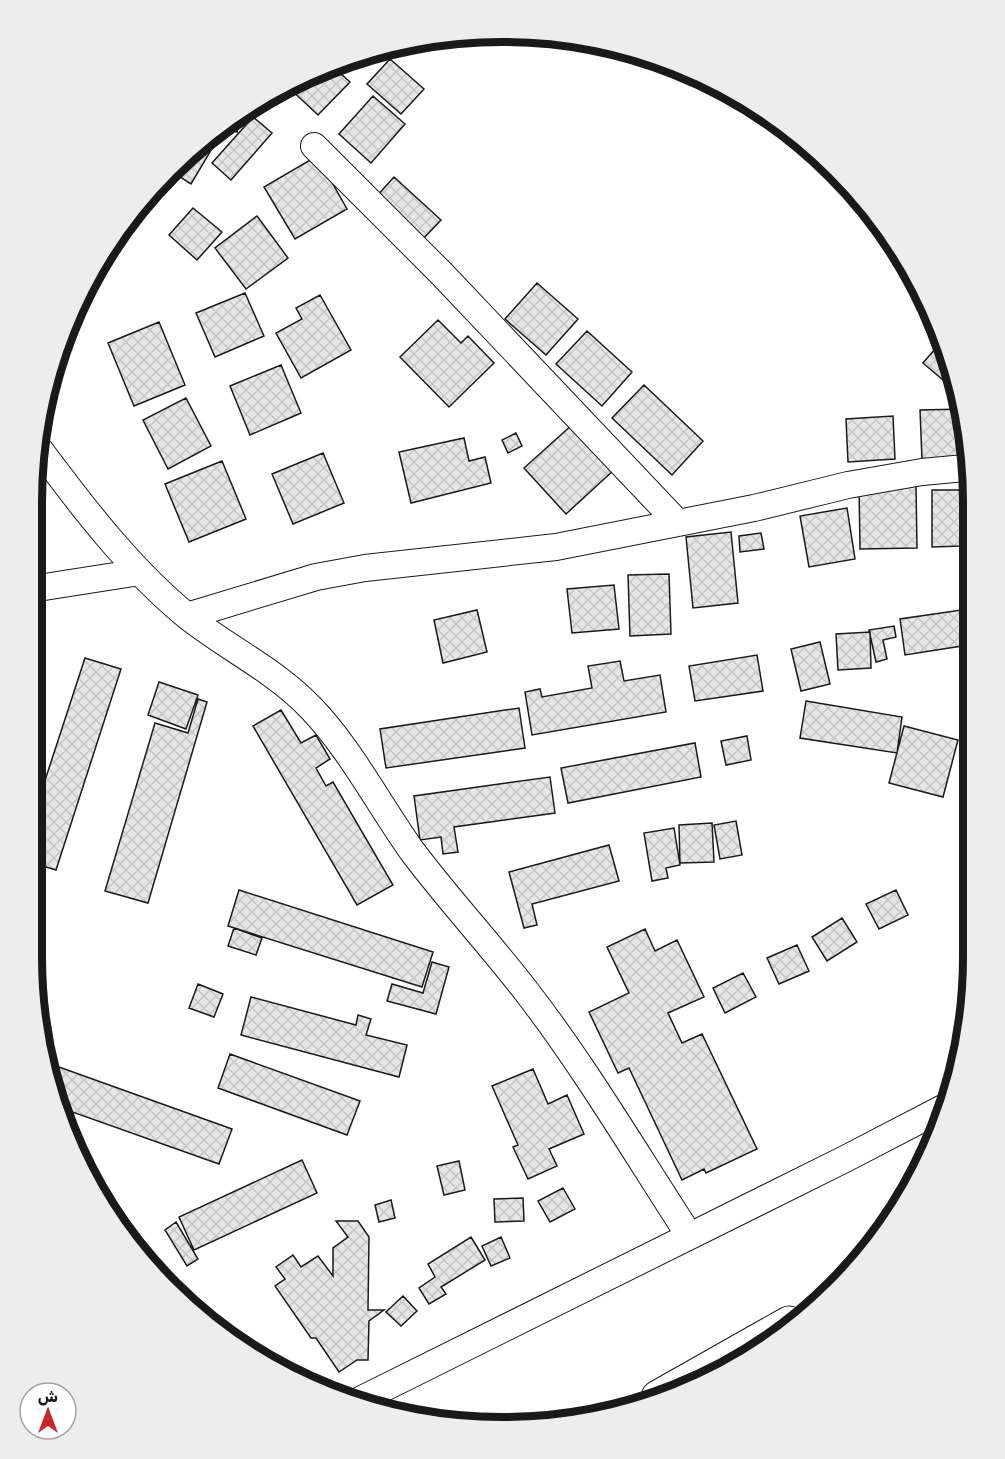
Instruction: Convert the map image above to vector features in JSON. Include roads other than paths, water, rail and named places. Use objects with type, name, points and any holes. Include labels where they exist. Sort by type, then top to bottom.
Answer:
[{"type":"highway","points":[[705,1370],[738,1352]]},
{"type":"street","points":[[314,146],[450,283],[678,523]]},
{"type":"street","points":[[45,456],[76,499],[140,572],[188,616],[249,657],[312,708],[412,850],[526,990],[689,1235]]},
{"type":"street","points":[[188,616],[316,577],[365,568],[556,547],[754,508],[867,481],[962,468]]},
{"type":"street","points":[[42,587],[140,572]]},
{"type":"street","points":[[367,1397],[936,1111]]}]
